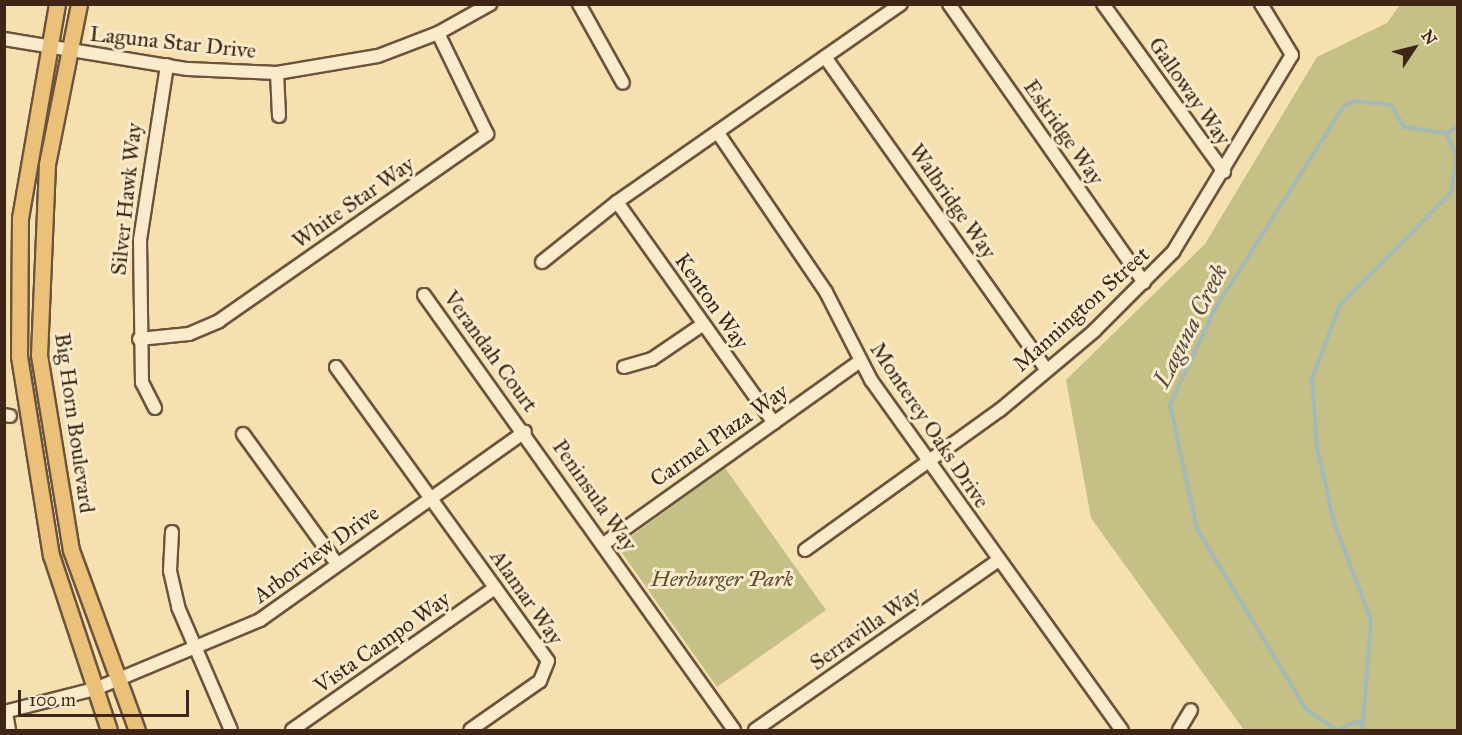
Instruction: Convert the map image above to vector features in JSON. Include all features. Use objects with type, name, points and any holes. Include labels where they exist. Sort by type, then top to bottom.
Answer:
[{"type":"main road","name":"Big Horn Boulevard","points":[[57,4],[47,48],[20,218],[18,356],[51,555],[109,730]]},
{"type":"main road","name":"Big Horn Boulevard","points":[[79,4],[66,52],[41,220],[39,355],[71,550],[137,730]]},
{"type":"street","name":"Laguna Star Drive","points":[[4,39],[66,52],[167,65],[277,73],[356,62],[438,33],[490,4]]},
{"type":"street","points":[[579,4],[623,83]]},
{"type":"street","points":[[542,262],[617,202],[901,4]]},
{"type":"street","name":"Eskridge Way","points":[[949,4],[1144,283]]},
{"type":"street","name":"Galloway Way","points":[[1103,4],[1224,172]]},
{"type":"street","name":"Mannington Street","points":[[805,550],[927,461],[1046,369],[1144,283],[1185,237],[1292,55],[1261,4]]},
{"type":"street","name":"White Star Way","points":[[139,339],[189,334],[219,321],[487,134],[438,33]]},
{"type":"street","name":"Walbridge Way","points":[[825,57],[1046,369]]},
{"type":"street","name":"Silver Hawk Way","points":[[155,408],[142,383],[139,339],[144,191],[167,65]]},
{"type":"street","name":"Laguna Star Drive","points":[[277,73],[279,116]]},
{"type":"street","name":"Monterey Oaks Drive","points":[[717,133],[826,292],[859,362],[927,461],[1122,730]]},
{"type":"street","name":"Kenton Way","points":[[617,202],[702,325],[774,423]]},
{"type":"street","name":"Verandah Court","points":[[424,295],[525,432]]},
{"type":"street","points":[[624,367],[652,359],[702,325]]},
{"type":"street","name":"Carmel Plaza Way","points":[[605,543],[859,362]]},
{"type":"street","name":"Alamar Way","points":[[336,367],[544,654],[549,669],[470,730]]},
{"type":"street","name":"Arborview Drive","points":[[5,712],[95,689],[194,650],[291,602],[337,564],[525,432]]},
{"type":"street","name":"Peninsula Way","points":[[525,432],[734,730]]},
{"type":"street","points":[[243,434],[337,564]]},
{"type":"street","points":[[172,532],[173,592],[194,650],[231,730]]},
{"type":"street","name":"Serravilla Way","points":[[755,730],[999,560]]},
{"type":"street","name":"Vista Campo Way","points":[[292,730],[495,588]]},
{"type":"street","points":[[1179,730],[1191,710]]},
{"type":"street","points":[[5,712],[9,730]]},
{"type":"green space","points":[[1400,5],[1457,5],[1457,730],[1244,730],[1091,518],[1066,380],[1205,244],[1317,57],[1387,23]]},
{"type":"green space","name":"Herburger Park","points":[[725,468],[826,610],[717,687],[622,553],[626,540]]},
{"type":"waterway","name":"Laguna Creek","points":[[1336,730],[1306,709],[1197,529],[1170,405],[1215,309],[1344,106],[1354,101],[1391,105],[1404,127],[1446,133]]},
{"type":"waterway","name":"Laguna Creek","points":[[1363,722],[1371,620],[1334,522],[1317,448],[1312,379],[1340,305],[1451,193],[1457,157],[1446,133],[1458,126]]},
{"type":"waterway","name":"Laguna Creek","points":[[1337,730],[1358,721],[1365,730]]}]
